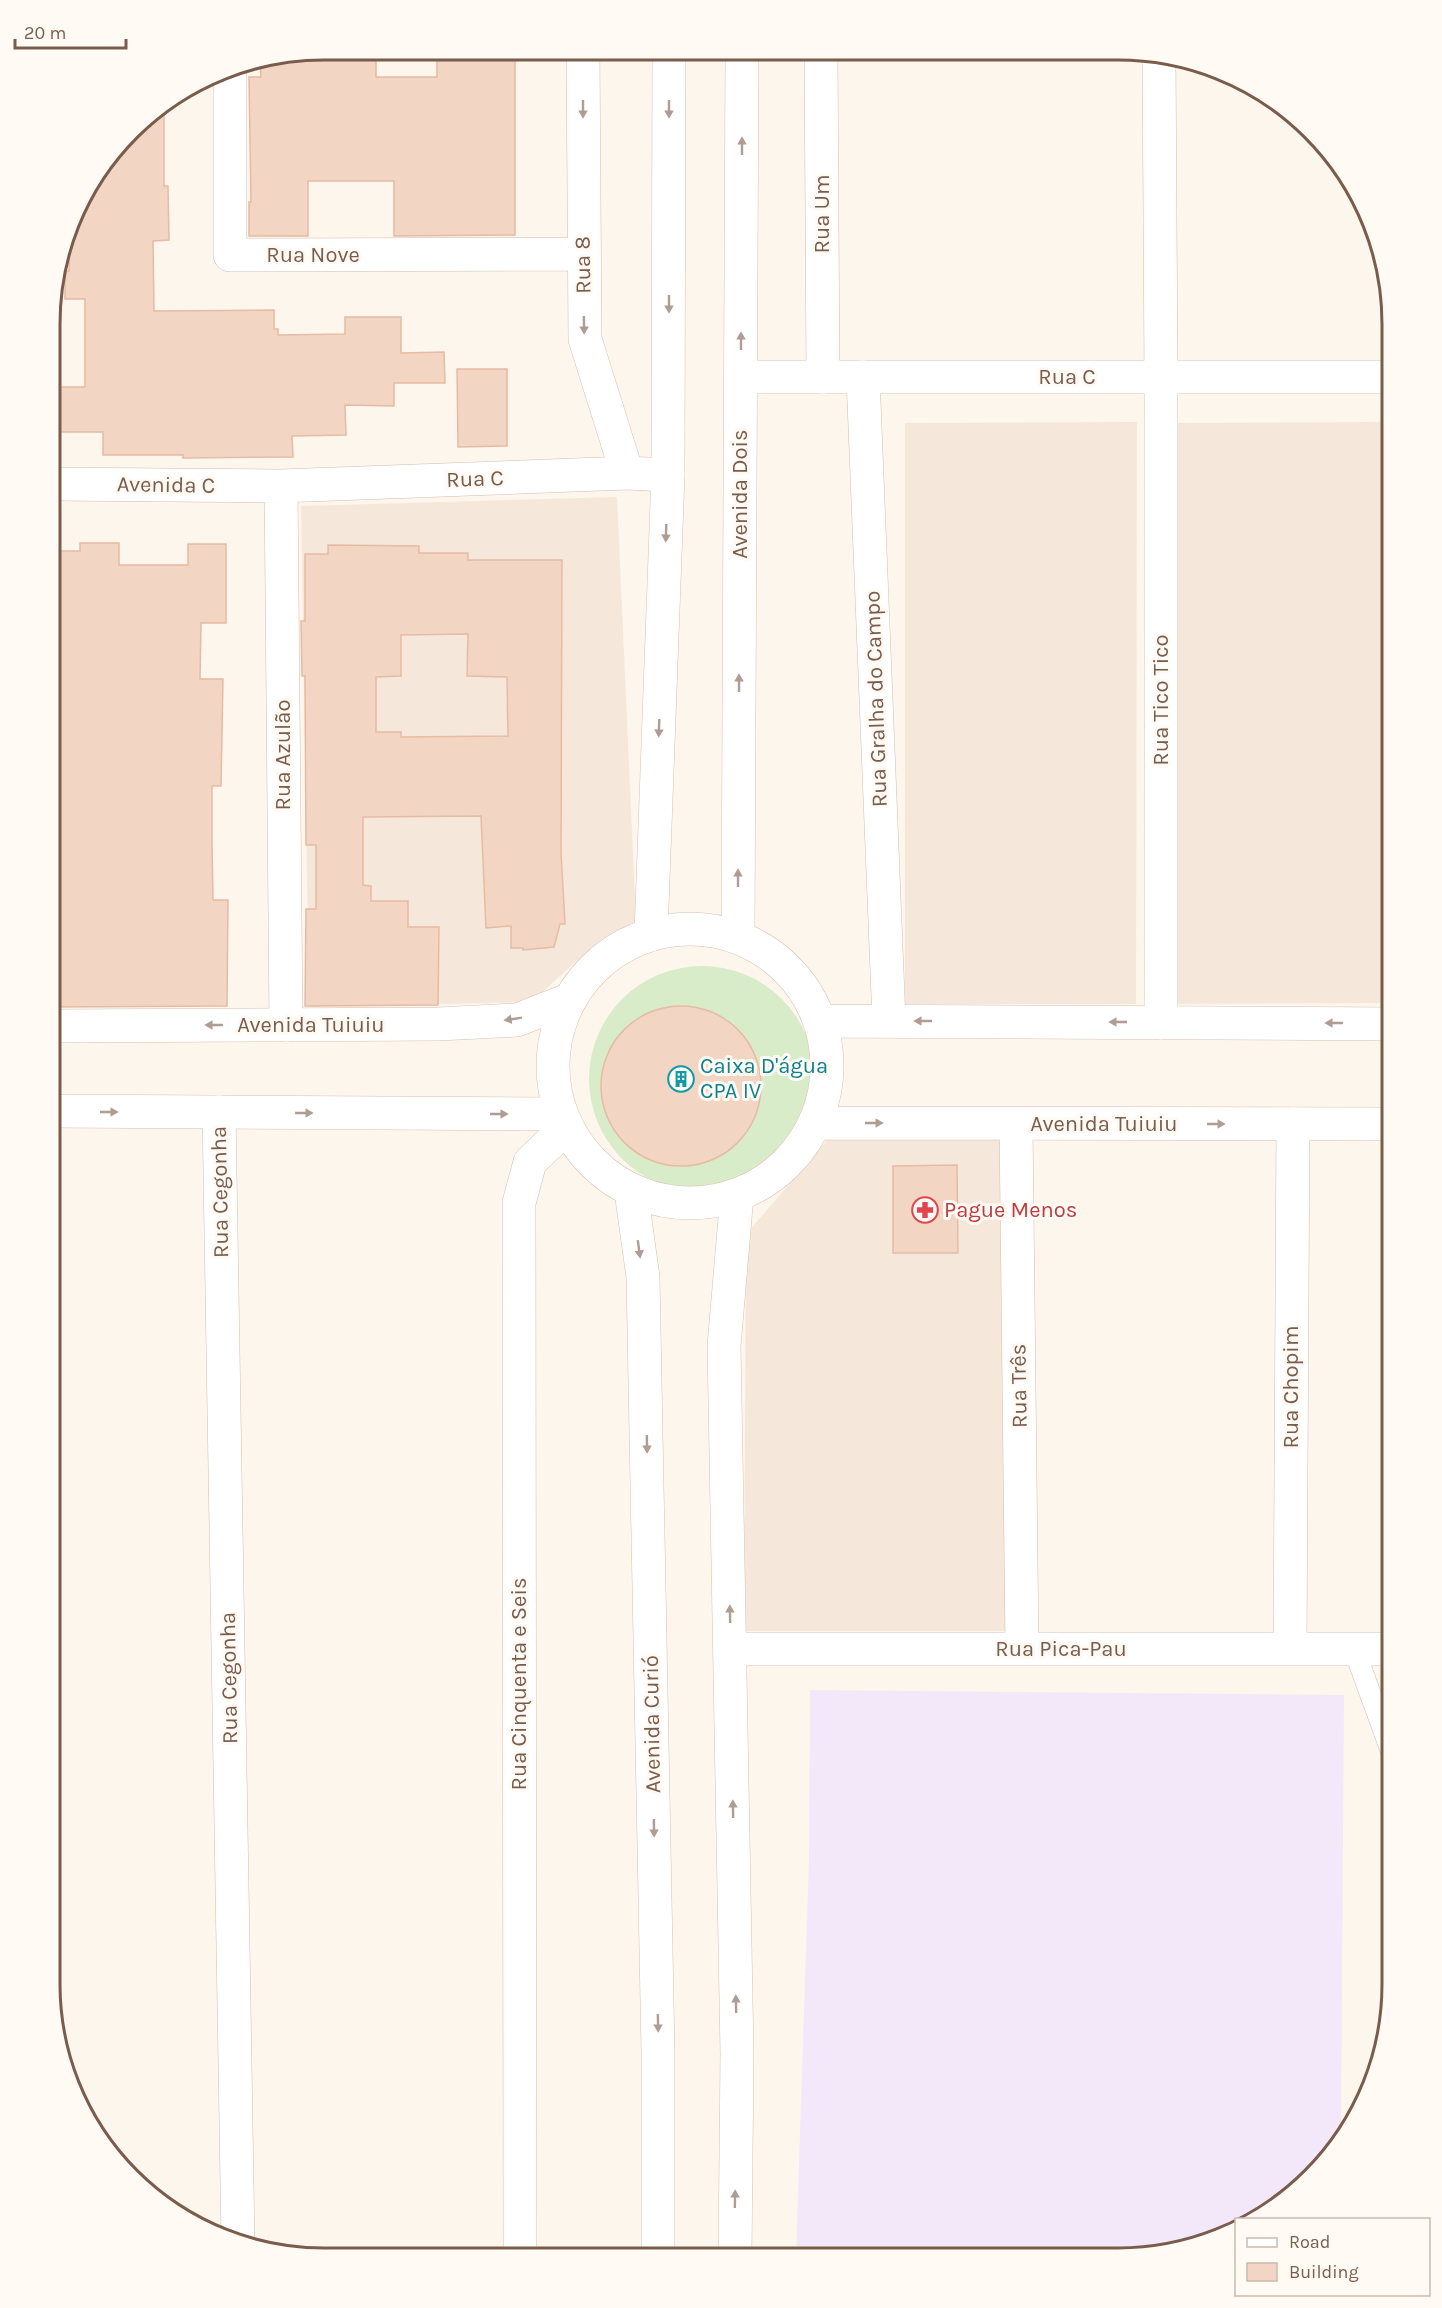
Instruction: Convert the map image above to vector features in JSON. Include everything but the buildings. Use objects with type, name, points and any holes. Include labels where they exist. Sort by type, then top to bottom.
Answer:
[{"type":"street","name":"Rua 8","points":[[583,60],[585,339],[627,473]]},
{"type":"street","points":[[651,934],[668,475],[669,60]]},
{"type":"street","name":"Avenida Dois","points":[[738,936],[742,60]]},
{"type":"street","name":"Rua Um","points":[[821,60],[823,377]]},
{"type":"street","points":[[1159,63],[1161,377]]},
{"type":"street","name":"Rua Nove","points":[[230,77],[230,255],[583,254]]},
{"type":"street","name":"Rua C","points":[[741,377],[1382,377]]},
{"type":"street","name":"Rua Gralha do Campo","points":[[863,377],[889,1021]]},
{"type":"street","name":"Rua Tico Tico","points":[[1161,377],[1161,1023]]},
{"type":"street","name":"Rua C","points":[[281,486],[627,473],[668,475]]},
{"type":"street","name":"Avenida C","points":[[60,484],[281,486]]},
{"type":"street","name":"Rua Azulão","points":[[281,486],[286,1025]]},
{"type":"street","points":[[695,928],[738,936],[774,956],[802,985],[820,1021],[828,1055],[825,1090],[815,1123],[796,1154],[769,1179],[737,1195],[701,1203],[665,1202],[631,1191],[593,1165],[563,1121],[552,1076],[555,1037],[568,1000],[590,971],[618,948],[651,934],[695,928]]},
{"type":"street","name":"Avenida Tuiuiu","points":[[60,1026],[438,1024],[517,1020],[568,1000]]},
{"type":"street","points":[[820,1021],[1382,1024]]},
{"type":"street","points":[[60,1112],[219,1112],[563,1121]]},
{"type":"street","name":"Rua Cegonha","points":[[219,1112],[238,2234]]},
{"type":"street","name":"Rua Cinquenta e Seis","points":[[520,2248],[519,1203],[530,1162],[563,1121]]},
{"type":"street","name":"Avenida Tuiuiu","points":[[815,1123],[1382,1124]]},
{"type":"street","name":"Rua Três","points":[[1016,1124],[1022,1648]]},
{"type":"street","name":"Rua Chopim","points":[[1290,1649],[1293,1124]]},
{"type":"street","name":"Avenida Curió","points":[[631,1191],[643,1277],[658,2041],[658,2248]]},
{"type":"street","points":[[735,2248],[737,2054],[724,1346],[737,1195]]},
{"type":"street","name":"Rua Pica-Pau","points":[[730,1649],[1382,1649]]},
{"type":"lane","points":[[1354,1649],[1382,1726]]},
{"type":"shaded area","points":[[1137,422],[1136,1004],[905,1004],[905,423]]},
{"type":"shaded area","points":[[1382,422],[1382,1003],[1170,1004],[1171,423]]},
{"type":"shaded area","points":[[617,497],[636,920],[579,959],[531,1002],[309,1007],[301,506]]},
{"type":"shaded area","points":[[835,1131],[1008,1131],[1006,1631],[744,1631],[746,1234]]},
{"type":"shaded area","points":[[810,1690],[1344,1695],[1341,2124],[1305,2171],[1279,2193],[1250,2213],[1235,2218],[1235,2221],[1203,2234],[1169,2243],[1118,2248],[796,2248],[809,1858]]},
{"type":"green space","points":[[691,966],[713,966],[745,974],[755,979],[774,991],[790,1007],[807,1036],[813,1057],[815,1079],[813,1101],[807,1122],[790,1151],[774,1167],[745,1184],[713,1192],[691,1192],[659,1184],[649,1179],[630,1167],[614,1151],[597,1122],[589,1090],[589,1068],[597,1036],[602,1026],[614,1007],[630,991],[659,974]]},
{"type":"place","name":"Caixa D'água CPA IV","points":[[681,1079]]},
{"type":"place","name":"Pague Menos","points":[[925,1210]]}]
